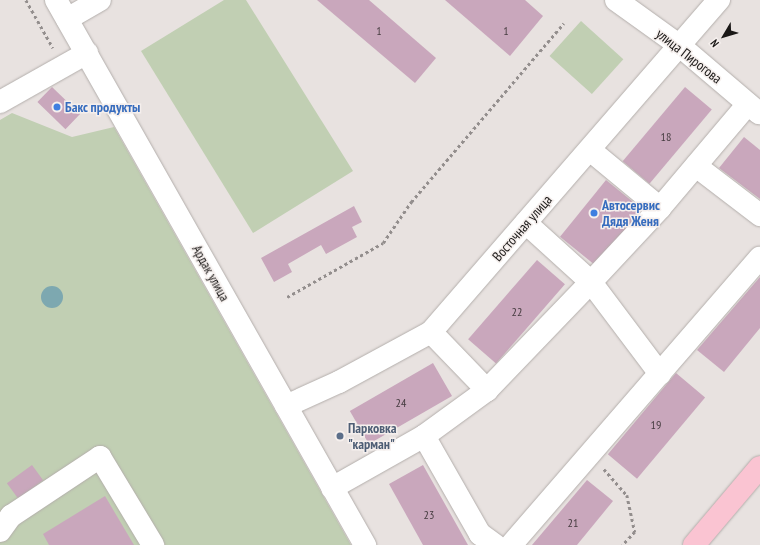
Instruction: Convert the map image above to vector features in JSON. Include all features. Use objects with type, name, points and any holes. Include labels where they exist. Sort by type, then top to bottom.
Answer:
[{"type":"main road","points":[[694,545],[760,467]]},
{"type":"street","name":"Ардак улица","points":[[56,0],[332,488],[366,545]]},
{"type":"street","points":[[67,19],[100,0]]},
{"type":"street","name":"улица Пирогова","points":[[616,0],[680,46],[754,109]]},
{"type":"street","name":"Восточная улица","points":[[286,406],[339,382],[431,332],[719,0]]},
{"type":"street","points":[[0,102],[87,53]]},
{"type":"street","points":[[332,488],[424,436],[487,390],[591,282],[660,208],[696,166],[754,109]]},
{"type":"street","points":[[590,150],[660,208]]},
{"type":"street","points":[[696,166],[760,215]]},
{"type":"street","points":[[526,223],[591,282],[660,374]]},
{"type":"street","points":[[511,545],[760,258]]},
{"type":"street","points":[[431,332],[487,390]]},
{"type":"street","points":[[424,436],[480,534],[495,545]]},
{"type":"street","points":[[0,531],[11,516],[100,457],[153,545]]},
{"type":"path","points":[[26,0],[63,66]]},
{"type":"path","points":[[287,297],[383,243],[411,202],[564,23]]},
{"type":"path","points":[[590,454],[627,496],[635,532],[623,545]]},
{"type":"green space","points":[[224,0],[246,0],[353,171],[253,233],[141,51]]},
{"type":"green space","points":[[581,21],[623,59],[592,94],[550,56]]},
{"type":"green space","points":[[12,113],[72,137],[114,127],[351,545],[0,545],[0,120]]},
{"type":"water","points":[[52,286],[60,289],[63,297],[60,305],[52,308],[44,305],[41,297],[44,289]]},
{"type":"building","points":[[317,0],[369,0],[436,58],[415,83]]},
{"type":"building","points":[[445,0],[525,0],[543,16],[510,56]]},
{"type":"building","name":"Бакс продукты","points":[[52,87],[80,114],[65,129],[37,102]]},
{"type":"building","points":[[685,87],[712,109],[649,184],[623,161]]},
{"type":"building","points":[[744,137],[760,150],[760,199],[719,168]]},
{"type":"building","points":[[606,180],[642,209],[596,266],[560,237]]},
{"type":"building","points":[[354,206],[362,222],[352,227],[357,237],[326,254],[321,245],[288,264],[292,272],[274,282],[261,258]]},
{"type":"building","points":[[537,260],[565,284],[496,364],[468,339]]},
{"type":"building","points":[[760,277],[760,328],[724,372],[697,350]]},
{"type":"building","points":[[433,363],[452,396],[369,444],[350,411]]},
{"type":"building","points":[[676,373],[705,397],[637,479],[608,454]]},
{"type":"building","points":[[32,465],[43,480],[18,499],[7,483]]},
{"type":"building","points":[[423,465],[468,545],[423,545],[389,484]]},
{"type":"building","points":[[587,480],[613,501],[577,545],[532,545]]},
{"type":"building","points":[[105,496],[134,545],[49,545],[43,534]]},
{"type":"place","name":"Бакс продукты","points":[[57,107]]},
{"type":"place","name":"Автосервис Дядя Женя","points":[[594,213]]},
{"type":"place","name":"Парковка \"карман\"","points":[[340,436]]}]
